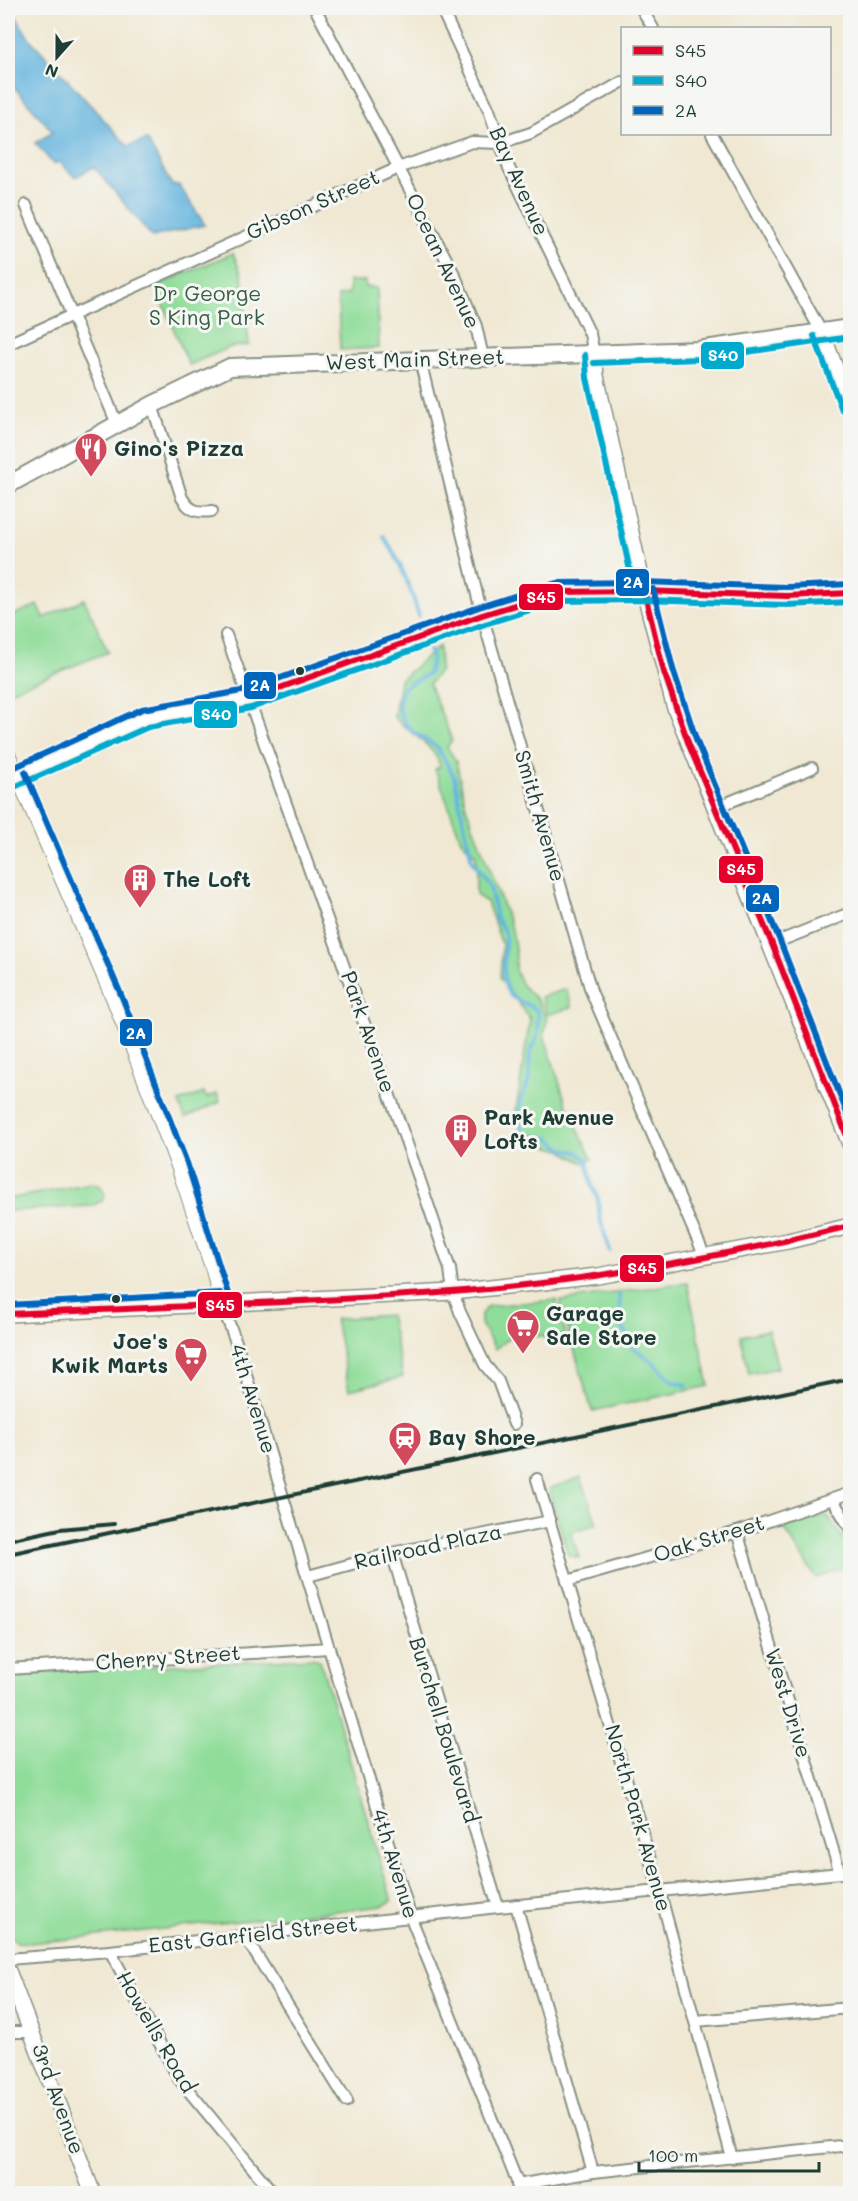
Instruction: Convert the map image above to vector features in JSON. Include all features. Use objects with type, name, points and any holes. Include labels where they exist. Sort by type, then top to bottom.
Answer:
[{"type":"main road","name":"West Main Street","points":[[8,485],[117,424],[231,367],[698,350],[850,328]]},
{"type":"main road","points":[[822,333],[850,407]]},
{"type":"main road","points":[[594,354],[596,376],[644,591],[674,705],[835,1101],[850,1144]]},
{"type":"main road","points":[[8,1314],[453,1292],[598,1276],[705,1257],[850,1226]]},
{"type":"main road","name":"3rd Avenue","points":[[8,1971],[93,2193]]},
{"type":"street","name":"Ocean Avenue","points":[[315,8],[455,276],[476,326],[483,357]]},
{"type":"street","name":"Bay Avenue","points":[[441,8],[489,110],[509,168],[590,333],[594,354]]},
{"type":"street","points":[[641,8],[652,27]]},
{"type":"street","name":"Gibson Street","points":[[8,344],[222,245],[398,168],[472,142],[500,143],[531,133],[621,83]]},
{"type":"street","points":[[713,135],[822,333]]},
{"type":"street","points":[[26,205],[117,424]]},
{"type":"street","name":"Smith Avenue","points":[[420,360],[482,615],[591,991],[705,1257]]},
{"type":"street","points":[[153,405],[182,498],[189,508],[200,512],[212,511]]},
{"type":"street","points":[[12,778],[145,718],[249,699],[482,615],[558,592],[644,591],[788,596],[850,593]]},
{"type":"street","name":"Park Avenue","points":[[226,635],[346,968],[450,1269],[453,1292],[485,1365],[498,1381],[514,1424]]},
{"type":"street","name":"4th Avenue","points":[[8,754],[12,778],[114,1000],[178,1166],[236,1342],[411,1918],[519,2189]]},
{"type":"street","points":[[715,807],[812,768]]},
{"type":"street","points":[[772,944],[850,913]]},
{"type":"street","points":[[835,1101],[850,1097]]},
{"type":"street","name":"North Park Avenue","points":[[537,1479],[660,1893],[732,2158]]},
{"type":"street","name":"Oak Street","points":[[567,1581],[737,1532],[850,1493]]},
{"type":"street","points":[[834,1500],[850,1528]]},
{"type":"street","name":"Railroad Plaza","points":[[308,1576],[392,1553],[550,1521]]},
{"type":"street","name":"West Drive","points":[[737,1532],[845,1873]]},
{"type":"street","name":"Burchell Boulevard","points":[[392,1553],[498,1907]]},
{"type":"street","name":"Cherry Street","points":[[8,1669],[329,1648]]},
{"type":"street","name":"East Garfield Street","points":[[8,1959],[110,1951],[516,1905],[660,1893],[845,1873]]},
{"type":"street","points":[[516,1905],[593,2172]]},
{"type":"street","points":[[244,1935],[347,2101]]},
{"type":"street","name":"Howells Road","points":[[110,1951],[179,2079],[274,2193]]},
{"type":"street","points":[[695,2021],[850,2008]]},
{"type":"street","points":[[8,2032],[33,2032]]},
{"type":"street","points":[[519,2189],[593,2172],[850,2145]]},
{"type":"green space","name":"Dr George S King Park","points":[[233,253],[242,275],[249,345],[231,347],[189,365],[155,286]]},
{"type":"green space","points":[[349,281],[365,281],[365,287],[377,288],[379,348],[340,350],[338,296],[349,294]]},
{"type":"green space","points":[[84,599],[108,652],[8,692],[8,617],[38,605],[44,618]]},
{"type":"green space","points":[[439,646],[440,670],[429,684],[452,740],[447,747],[456,761],[466,807],[512,930],[516,954],[515,970],[522,985],[538,1001],[547,1020],[544,1035],[567,1106],[592,1159],[583,1163],[561,1150],[526,1140],[516,1110],[530,1019],[500,978],[502,945],[487,902],[476,895],[476,855],[461,840],[435,769],[440,767],[438,759],[428,746],[394,717],[400,680]]},
{"type":"green space","points":[[566,989],[572,1007],[547,1015],[541,997]]},
{"type":"green space","points":[[204,1093],[207,1098],[217,1094],[220,1102],[185,1118],[179,1102]]},
{"type":"green space","points":[[91,1183],[101,1186],[105,1195],[102,1201],[91,1206],[8,1211],[8,1199]]},
{"type":"green space","points":[[687,1282],[709,1386],[592,1411],[560,1301]]},
{"type":"green space","points":[[556,1300],[566,1335],[545,1339],[543,1336],[515,1336],[495,1349],[481,1324],[481,1314],[488,1306]]},
{"type":"green space","points":[[390,1315],[403,1377],[349,1390],[335,1319]]},
{"type":"green space","points":[[768,1330],[778,1368],[749,1374],[741,1336]]},
{"type":"green space","points":[[581,1477],[597,1524],[571,1532],[579,1558],[568,1555],[549,1489]]},
{"type":"green space","points":[[827,1515],[850,1549],[850,1565],[816,1578],[783,1527]]},
{"type":"green space","points":[[312,1658],[320,1660],[392,1901],[383,1906],[31,1943],[17,1942],[8,1934],[8,1678],[56,1671]]},
{"type":"water","points":[[8,8],[11,8],[29,38],[128,146],[147,140],[172,185],[179,185],[205,225],[152,237],[94,167],[75,177],[59,162],[53,164],[35,143],[53,132],[8,80]]},
{"type":"waterway","points":[[384,537],[404,575],[419,616]]},
{"type":"waterway","points":[[429,650],[432,658],[428,674],[404,687],[399,700],[399,711],[412,731],[437,747],[454,776],[472,861],[490,886],[496,919],[505,932],[505,984],[513,997],[538,1012],[538,1034],[530,1054],[529,1080],[520,1102],[521,1129],[527,1135],[549,1138],[563,1149],[577,1152],[587,1160],[592,1185],[598,1199],[600,1219],[610,1251]]},
{"type":"waterway","points":[[619,1295],[622,1328],[627,1333],[632,1347],[654,1363],[672,1381],[687,1385]]},
{"type":"railway","points":[[8,1554],[850,1379]]},
{"type":"railway","points":[[8,1540],[60,1529],[114,1524]]},
{"type":"transit line","name":"S40","points":[[814,336],[842,410]]},
{"type":"transit line","name":"S40","points":[[594,363],[699,359],[850,337]]},
{"type":"transit line","name":"S40","points":[[585,355],[587,378],[635,593]]},
{"type":"transit line","name":"2A","points":[[13,768],[142,709],[247,690],[479,607],[556,583],[644,582],[787,587],[850,584]]},
{"type":"transit line","name":"2A","points":[[653,589],[673,669],[697,742],[780,941],[850,1121]]},
{"type":"transit line","name":"S45","points":[[644,591],[664,672],[689,745],[772,944],[850,1144]]},
{"type":"transit line","name":"S45","points":[[249,699],[482,615],[558,592],[644,591],[787,596],[850,593]]},
{"type":"transit line","name":"S40","points":[[12,788],[148,727],[251,708],[485,624],[559,601],[644,600],[787,605],[850,602]]},
{"type":"transit line","name":"2A","points":[[25,772],[122,997],[187,1163],[230,1300]]},
{"type":"transit line","name":"S45","points":[[8,1314],[341,1299],[502,1288],[652,1267],[850,1226]]},
{"type":"transit line","name":"2A","points":[[8,1305],[220,1293]]},
{"type":"place","name":"Gino's Pizza","points":[[91,478]]},
{"type":"place","name":"The Loft","points":[[140,909]]},
{"type":"place","name":"Park Avenue Lofts","points":[[461,1159]]},
{"type":"place","name":"Garage Sale Store","points":[[523,1355]]},
{"type":"place","name":"Joe's Kwik Marts","points":[[191,1383]]},
{"type":"place","name":"Bay Shore","points":[[405,1467]]}]
